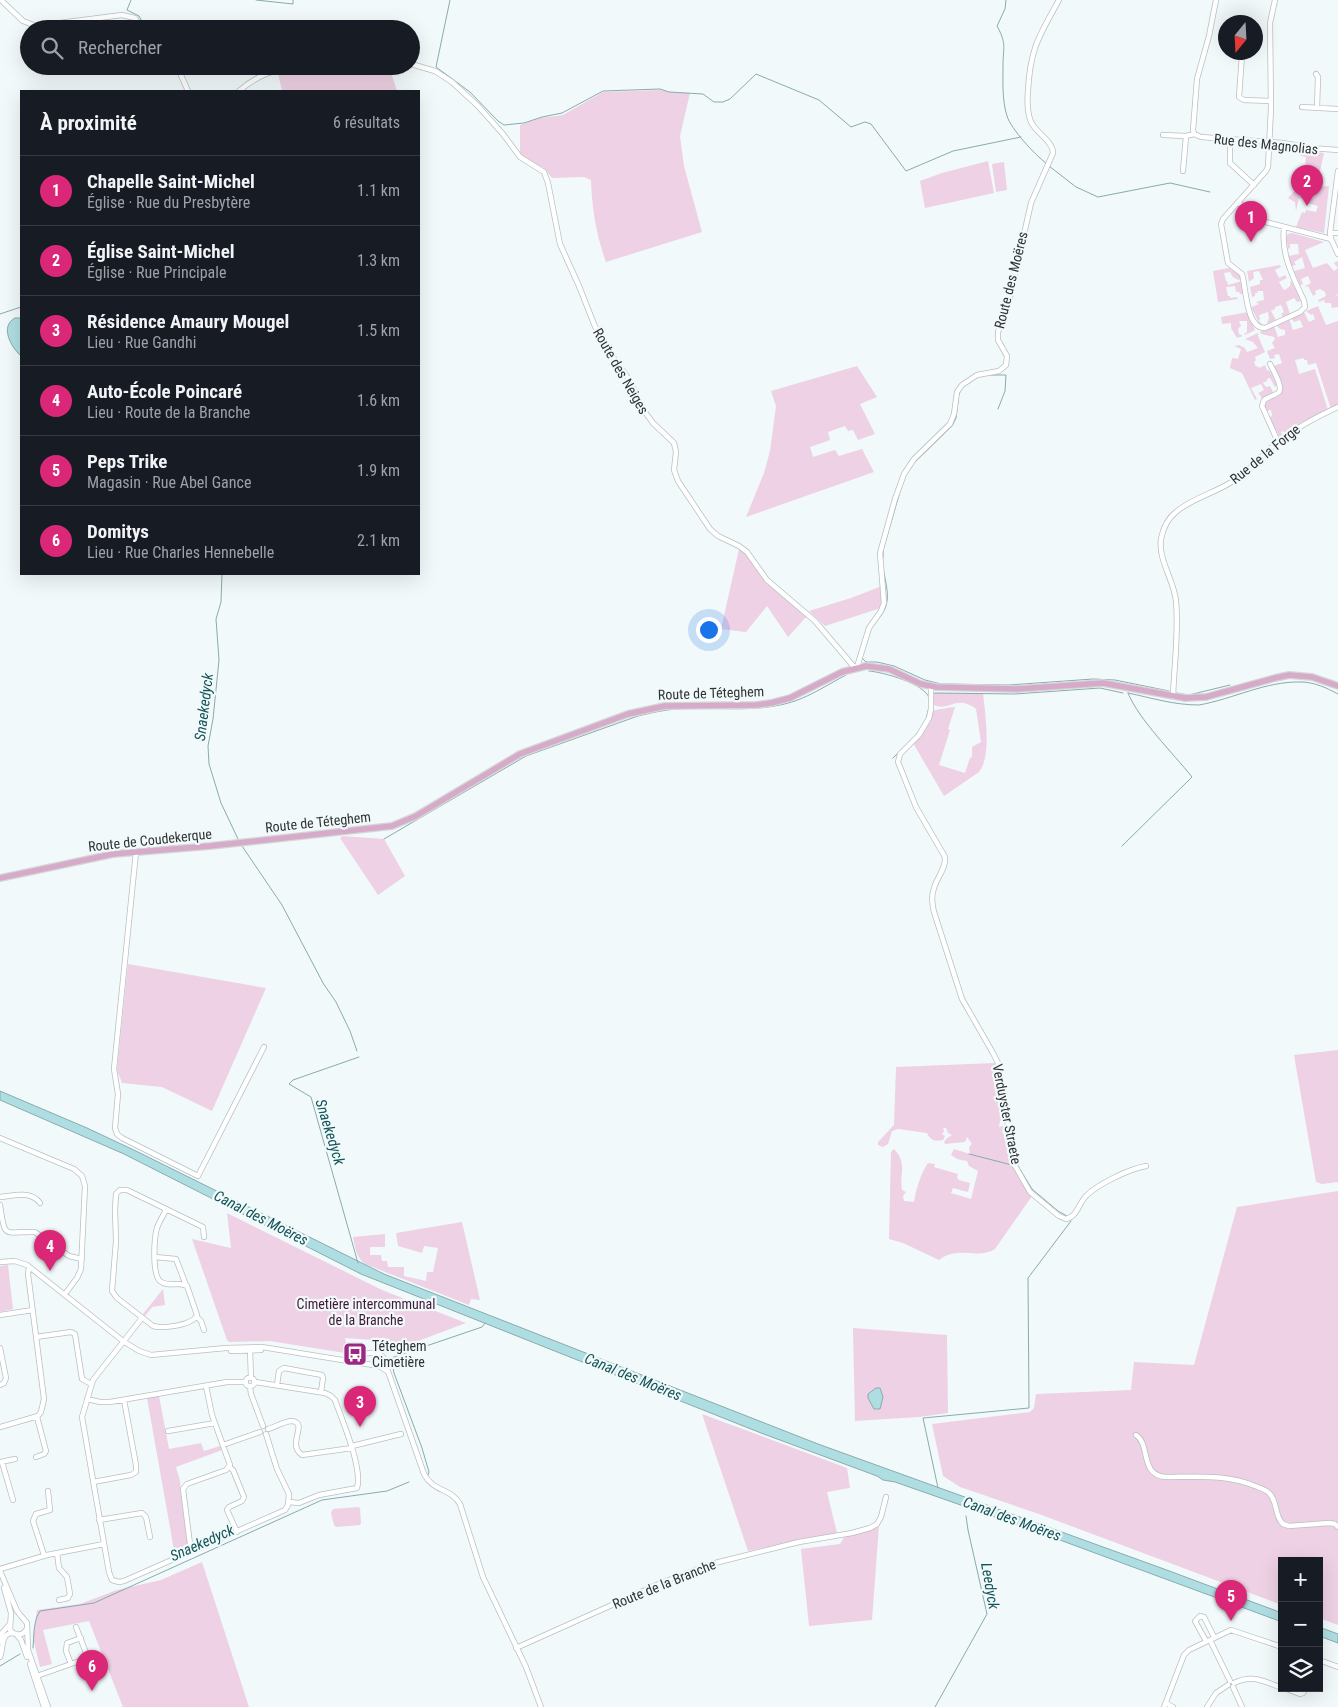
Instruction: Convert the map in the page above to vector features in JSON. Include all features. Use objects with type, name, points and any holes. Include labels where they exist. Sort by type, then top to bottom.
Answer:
[{"type":"main road","name":"Route de Téteghem","points":[[245,842],[396,825],[416,816],[520,754],[628,714],[648,708],[670,706],[756,705],[771,703],[796,695],[839,673],[856,667],[873,666],[889,669],[931,687],[1013,689],[1100,683],[1188,699],[1206,697],[1289,675],[1312,677],[1338,686]]},
{"type":"main road","name":"Route de Coudekerque","points":[[0,878],[102,856],[245,842]]},
{"type":"street","points":[[1,0],[23,20]]},
{"type":"street","name":"Route des Moëres","points":[[856,667],[870,626],[884,605],[880,555],[903,476],[914,459],[949,425],[954,414],[957,392],[962,384],[979,374],[999,371],[1006,365],[1007,356],[998,340],[998,332],[1010,296],[1030,207],[1050,163],[1053,150],[1030,120],[1028,88],[1030,64],[1042,28],[1059,0]]},
{"type":"street","name":"Rue des Magnolias","points":[[1194,134],[1197,79],[1209,36],[1216,0]]},
{"type":"street","points":[[1276,0],[1271,13],[1270,26],[1271,102],[1267,168],[1222,222],[1228,262],[1242,274],[1249,310],[1255,325],[1260,328],[1265,328],[1292,316],[1304,308],[1304,301],[1286,262],[1284,228]]},
{"type":"street","points":[[85,20],[120,15],[135,20]]},
{"type":"street","points":[[1242,60],[1239,97],[1244,100],[1271,102]]},
{"type":"street","name":"Route des Neiges","points":[[420,67],[438,72],[457,86],[484,112],[522,159],[544,172],[548,183],[560,244],[594,324],[603,343],[628,378],[645,412],[655,425],[674,443],[676,452],[674,470],[678,481],[710,529],[747,552],[767,580],[817,623],[856,667]]},
{"type":"street","points":[[1316,74],[1318,76],[1317,108]]},
{"type":"street","points":[[181,75],[188,90]]},
{"type":"street","points":[[240,90],[262,75]]},
{"type":"street","points":[[1302,106],[1338,109]]},
{"type":"street","name":"Rue des Magnolias","points":[[1163,135],[1186,136],[1194,134],[1201,138],[1269,142],[1338,150]]},
{"type":"street","points":[[1183,171],[1186,136]]},
{"type":"street","points":[[1230,139],[1230,163],[1254,185]]},
{"type":"street","points":[[1338,171],[1331,236],[1338,254]]},
{"type":"street","points":[[1238,202],[1260,221],[1284,228],[1331,236],[1338,233]]},
{"type":"street","points":[[1270,364],[1280,389],[1277,393],[1264,400],[1262,406],[1278,442]]},
{"type":"street","name":"Rue de la Forge","points":[[1173,697],[1177,606],[1161,549],[1164,529],[1170,518],[1177,511],[1200,497],[1236,480],[1278,442],[1307,421],[1338,407]]},
{"type":"street","name":"Verduyster Straete","points":[[931,687],[931,709],[928,721],[917,737],[900,754],[898,762],[916,807],[945,855],[944,867],[933,891],[933,908],[961,996],[998,1063],[1014,1164],[1031,1193],[1059,1216],[1066,1219],[1072,1217],[1083,1199],[1090,1193],[1128,1172],[1146,1166]]},
{"type":"street","points":[[136,852],[114,1069],[118,1094],[115,1128],[117,1134],[198,1176],[264,1047]]},
{"type":"street","points":[[0,1138],[74,1169],[82,1175],[85,1185],[82,1259],[79,1275],[65,1294]]},
{"type":"street","points":[[197,1317],[184,1324],[158,1328],[142,1318],[115,1296],[112,1290],[116,1238],[116,1195],[120,1190],[127,1190],[202,1226],[204,1237]]},
{"type":"street","points":[[0,1197],[29,1195],[35,1197],[40,1203]]},
{"type":"street","points":[[0,1205],[1,1224],[4,1230],[9,1233],[36,1232],[69,1256],[82,1259]]},
{"type":"street","points":[[166,1210],[157,1230],[155,1272],[160,1280],[169,1285],[186,1285]]},
{"type":"street","points":[[155,1257],[176,1259],[197,1317],[201,1320],[204,1330]]},
{"type":"street","points":[[0,1262],[15,1261],[29,1267],[137,1350],[152,1355],[218,1349],[273,1348],[373,1365],[383,1368],[390,1376]]},
{"type":"street","points":[[0,1427],[37,1417],[40,1413],[44,1397],[28,1272],[29,1267]]},
{"type":"street","points":[[0,1315],[33,1310]]},
{"type":"street","points":[[142,1318],[91,1384],[82,1422],[99,1520],[110,1576],[113,1580],[124,1582],[270,1516],[281,1513],[289,1502],[288,1492],[277,1469],[266,1434],[268,1429],[288,1422],[296,1423],[300,1429],[295,1442],[298,1452],[302,1455],[352,1447],[401,1434]]},
{"type":"street","points":[[36,1337],[71,1332],[75,1334],[82,1377],[84,1381],[91,1384]]},
{"type":"street","points":[[0,1348],[6,1377],[0,1385]]},
{"type":"street","points":[[250,1349],[254,1386],[250,1387]]},
{"type":"street","points":[[343,1360],[372,1352],[378,1353],[384,1358],[424,1474],[432,1485],[452,1495],[459,1502],[483,1577],[531,1679],[541,1707]]},
{"type":"street","points":[[373,1365],[379,1359],[378,1353]]},
{"type":"street","points":[[277,1385],[280,1370],[283,1368],[322,1375],[321,1392]]},
{"type":"street","points":[[87,1399],[106,1402],[124,1400],[229,1382],[246,1382],[247,1379],[328,1394],[334,1399],[352,1447],[357,1488],[319,1495],[299,1503],[289,1502]]},
{"type":"street","points":[[246,1382],[247,1386],[250,1387],[263,1426],[266,1426],[268,1429]]},
{"type":"street","points":[[206,1386],[211,1413],[230,1464],[229,1467],[233,1470],[244,1498],[242,1502],[229,1507],[227,1510],[236,1532]]},
{"type":"street","points":[[92,1482],[131,1475],[136,1470],[124,1400]]},
{"type":"street","points":[[36,1457],[44,1454],[46,1451],[37,1417]]},
{"type":"street","points":[[168,1432],[215,1423]]},
{"type":"street","points":[[260,1432],[263,1426]]},
{"type":"street","points":[[223,1445],[260,1432],[266,1434]]},
{"type":"street","points":[[1136,1436],[1140,1438],[1150,1469],[1157,1475],[1166,1477],[1237,1479],[1269,1492],[1283,1524],[1289,1526],[1329,1523],[1335,1524],[1338,1527]]},
{"type":"street","points":[[13,1500],[1,1462],[15,1459]]},
{"type":"street","points":[[191,1552],[183,1489],[187,1484],[229,1467]]},
{"type":"street","points":[[44,1556],[32,1520],[36,1514],[50,1510],[48,1492]]},
{"type":"street","name":"Route de la Branche","points":[[516,1648],[658,1584],[710,1564],[799,1542],[870,1528],[881,1518],[886,1497]]},
{"type":"street","points":[[99,1520],[142,1514],[146,1517],[150,1537]]},
{"type":"street","points":[[0,1571],[44,1556],[104,1544]]},
{"type":"street","points":[[57,1553],[60,1569],[67,1577],[70,1594],[68,1598],[59,1600]]},
{"type":"street","points":[[0,1571],[17,1611],[27,1622],[28,1650],[44,1707]]},
{"type":"street","points":[[0,1571],[11,1615],[10,1629],[21,1640],[48,1707]]},
{"type":"street","points":[[1210,1639],[1195,1621],[1200,1616],[1204,1617],[1210,1639],[1242,1707]]},
{"type":"street","points":[[0,1657],[2,1634],[15,1617],[22,1618]]},
{"type":"street","points":[[36,1676],[88,1658],[76,1627]]},
{"type":"street","points":[[2,1634],[22,1634],[27,1628]]},
{"type":"street","points":[[1173,1707],[1165,1705],[1188,1650],[1232,1630],[1278,1646]]},
{"type":"street","points":[[71,1664],[66,1651],[67,1643],[81,1638]]},
{"type":"street","points":[[1323,1662],[1338,1668]]},
{"type":"street","points":[[1207,1707],[1214,1694],[1245,1678],[1278,1686]]},
{"type":"green space","points":[[278,75],[392,75],[397,90],[282,90]]},
{"type":"green space","points":[[660,90],[690,93],[680,136],[684,166],[702,232],[606,262],[595,221],[591,180],[584,177],[552,178],[544,168],[525,159],[520,153],[520,125],[540,118],[563,115],[603,92]]},
{"type":"green space","points":[[1302,150],[1324,153],[1320,171],[1314,171],[1311,182],[1296,182],[1300,168],[1305,168],[1306,157],[1301,156]]},
{"type":"green space","points":[[988,161],[994,193],[925,208],[920,181]]},
{"type":"green space","points":[[1004,162],[1007,190],[996,192],[992,164]]},
{"type":"green space","points":[[1329,186],[1324,233],[1296,227],[1302,212],[1305,213],[1306,210],[1316,212],[1318,206],[1307,203],[1308,200],[1299,198],[1296,211],[1295,202],[1288,198],[1297,188]]},
{"type":"green space","points":[[1292,233],[1324,242],[1305,250],[1313,268],[1327,263],[1334,271],[1338,268],[1338,294],[1336,295],[1338,296],[1338,307],[1332,308],[1331,303],[1325,303],[1324,300],[1319,302],[1318,300],[1326,296],[1325,292],[1320,289],[1315,291],[1316,294],[1313,296],[1308,286],[1305,287],[1311,283],[1308,276],[1301,279],[1303,284],[1300,285],[1294,271],[1305,268],[1302,257],[1294,262],[1296,265],[1291,266],[1288,256],[1299,254],[1298,244],[1290,244],[1288,249],[1286,237]]},
{"type":"green space","points":[[1280,265],[1281,267],[1275,270],[1279,278],[1285,275],[1287,278],[1279,282],[1283,289],[1285,290],[1290,286],[1291,280],[1301,301],[1297,302],[1294,298],[1286,302],[1290,314],[1283,317],[1281,314],[1284,312],[1281,305],[1275,307],[1271,311],[1276,320],[1267,324],[1268,312],[1259,315],[1259,321],[1263,326],[1260,325],[1251,307],[1259,304],[1256,302],[1264,300],[1263,291],[1257,291],[1258,293],[1255,293],[1255,296],[1252,297],[1250,287],[1260,284],[1260,280],[1263,280],[1259,271],[1253,272],[1254,278],[1249,282],[1247,271]]},
{"type":"green space","points":[[1229,268],[1241,276],[1242,279],[1238,280],[1230,272],[1224,273],[1228,285],[1242,281],[1244,294],[1236,292],[1235,286],[1226,287],[1230,298],[1237,297],[1238,299],[1218,302],[1213,271]]},
{"type":"green space","points":[[1318,306],[1326,325],[1338,321],[1338,405],[1331,409],[1316,363],[1308,365],[1307,360],[1304,360],[1304,358],[1295,360],[1299,374],[1315,369],[1328,410],[1300,423],[1285,434],[1283,431],[1281,432],[1283,436],[1280,438],[1270,418],[1272,415],[1271,410],[1266,411],[1264,405],[1265,401],[1281,394],[1283,387],[1274,366],[1282,363],[1279,354],[1274,355],[1275,358],[1270,359],[1267,351],[1275,348],[1272,343],[1275,339],[1274,337],[1261,334],[1260,332],[1274,326],[1278,337],[1285,335],[1285,330],[1280,329],[1276,325],[1289,319],[1293,330],[1303,327],[1300,320],[1294,322],[1291,318],[1304,312],[1309,322],[1315,319],[1313,314],[1311,315],[1306,311]]},
{"type":"green space","points":[[1248,312],[1255,330],[1245,335],[1247,332],[1247,321],[1239,321],[1241,326],[1238,329],[1239,334],[1243,336],[1237,338],[1231,328],[1231,323],[1222,324],[1221,317]]},
{"type":"green space","points":[[1258,333],[1265,352],[1255,357],[1256,360],[1254,362],[1256,367],[1258,366],[1259,368],[1265,365],[1277,385],[1275,387],[1270,378],[1267,379],[1263,383],[1266,387],[1270,386],[1273,392],[1262,398],[1258,393],[1264,390],[1261,384],[1251,388],[1257,399],[1255,400],[1242,373],[1230,368],[1232,358],[1238,359],[1241,349],[1234,346],[1240,345],[1247,352],[1258,348],[1253,342],[1245,339]]},
{"type":"green space","points":[[857,366],[877,397],[860,404],[875,434],[858,440],[853,430],[848,431],[845,426],[828,432],[830,440],[810,447],[813,457],[835,450],[839,456],[862,449],[874,472],[746,517],[764,473],[770,451],[776,406],[771,391]]},
{"type":"green space","points":[[739,549],[744,551],[767,582],[807,616],[788,637],[767,606],[746,632],[721,629]]},
{"type":"green space","points":[[882,586],[881,608],[825,626],[809,611],[851,598]]},
{"type":"green space","points":[[935,693],[983,693],[986,723],[987,745],[983,765],[979,772],[944,796],[913,743],[932,711],[955,707],[939,765],[965,773],[972,757],[972,747],[981,742],[976,709],[963,703],[939,707],[934,705],[932,700]]},
{"type":"green space","points":[[343,836],[384,839],[405,876],[378,895],[340,838]]},
{"type":"green space","points":[[128,964],[266,988],[212,1111],[162,1087],[122,1083],[117,1070]]},
{"type":"green space","points":[[1338,1050],[1338,1182],[1322,1184],[1316,1182],[1294,1055]]},
{"type":"green space","points":[[995,1063],[1004,1119],[1000,1121],[999,1127],[1003,1126],[1002,1132],[1010,1144],[1016,1168],[1027,1180],[1032,1196],[995,1249],[988,1252],[954,1254],[939,1260],[903,1243],[889,1239],[891,1152],[894,1149],[902,1164],[901,1184],[902,1190],[906,1192],[903,1196],[904,1201],[914,1202],[919,1181],[928,1163],[935,1164],[934,1167],[958,1174],[957,1178],[959,1180],[970,1183],[968,1192],[953,1188],[951,1193],[971,1199],[978,1171],[969,1166],[967,1161],[957,1159],[951,1155],[954,1149],[970,1154],[969,1147],[972,1144],[967,1137],[965,1142],[945,1144],[944,1142],[947,1138],[952,1135],[948,1133],[946,1128],[943,1128],[942,1134],[945,1136],[943,1140],[933,1140],[927,1133],[898,1129],[892,1131],[888,1144],[883,1147],[878,1145],[878,1142],[894,1125],[896,1067]]},
{"type":"green space","points":[[1338,1191],[1338,1625],[1323,1619],[1323,1557],[1278,1557],[1278,1604],[1039,1514],[960,1487],[943,1476],[932,1424],[1030,1412],[1034,1408],[1036,1394],[1131,1390],[1134,1362],[1194,1365],[1237,1207]]},
{"type":"green space","name":"Cimetière intercommunal de la Branche","points":[[227,1213],[382,1290],[466,1323],[386,1353],[381,1338],[373,1340],[345,1338],[348,1353],[270,1341],[229,1342],[192,1239],[231,1248]]},
{"type":"green space","points":[[462,1222],[480,1300],[471,1299],[469,1305],[365,1264],[355,1248],[353,1237],[385,1234],[385,1247],[370,1247],[370,1255],[381,1255],[382,1261],[387,1261],[388,1267],[404,1267],[404,1276],[426,1281],[427,1272],[433,1272],[438,1248],[424,1246],[422,1253],[398,1246],[396,1233]]},
{"type":"green space","points":[[8,1265],[13,1309],[0,1312],[0,1266]]},
{"type":"green space","points":[[163,1289],[165,1305],[152,1307],[145,1316],[143,1314]]},
{"type":"green space","points":[[853,1328],[947,1335],[948,1413],[855,1421]]},
{"type":"green space","points":[[159,1396],[169,1449],[201,1443],[204,1451],[220,1446],[222,1450],[176,1467],[180,1483],[188,1547],[174,1550],[147,1398]]},
{"type":"green space","points":[[702,1414],[847,1468],[850,1488],[827,1492],[837,1533],[748,1551]]},
{"type":"green space","points":[[360,1508],[360,1525],[336,1527],[334,1525],[331,1513],[333,1509]]},
{"type":"green space","points":[[879,1525],[872,1620],[809,1626],[801,1549],[840,1544],[845,1536],[868,1531]]},
{"type":"green space","points":[[202,1562],[249,1707],[123,1707],[89,1621],[43,1630],[52,1664],[40,1667],[33,1638],[37,1610],[80,1604],[117,1590],[161,1580]]},
{"type":"water","points":[[15,318],[20,318],[20,355],[13,347],[8,336],[7,331],[10,322]]},
{"type":"water","name":"Canal des Moëres","points":[[0,1091],[87,1128],[384,1274],[818,1444],[1278,1612],[1278,1621],[1049,1536],[895,1482],[883,1480],[877,1476],[761,1433],[361,1274],[124,1154],[0,1100]]},
{"type":"water","points":[[876,1388],[880,1388],[883,1397],[880,1409],[874,1409],[868,1398],[868,1394]]},
{"type":"water","points":[[1323,1628],[1338,1634],[1338,1643],[1323,1637]]},
{"type":"waterway","name":"Snaekedyck","points":[[131,0],[127,10],[139,16],[141,20]]},
{"type":"waterway","name":"Snaekedyck","points":[[256,0],[293,4],[293,0]]},
{"type":"waterway","points":[[450,0],[436,67],[470,92],[504,125],[524,123],[562,113],[603,91],[660,89],[669,92],[703,94],[714,102],[723,102],[730,99],[756,74],[819,100],[851,127],[865,122],[871,124],[906,171],[953,151],[1021,137]]},
{"type":"waterway","points":[[1006,0],[1005,9],[997,26],[1004,46],[1003,85],[1005,110],[1009,121],[1018,134],[1046,163]]},
{"type":"waterway","name":"Snaekedyck","points":[[183,75],[186,82]]},
{"type":"waterway","points":[[1049,166],[1076,187],[1098,197],[1170,183],[1210,192]]},
{"type":"waterway","points":[[0,314],[20,307]]},
{"type":"waterway","points":[[991,375],[1006,375],[1005,391],[998,409]]},
{"type":"waterway","points":[[958,397],[961,389]]},
{"type":"waterway","points":[[913,464],[952,426],[956,418],[958,401]]},
{"type":"waterway","points":[[883,558],[883,550],[899,495]]},
{"type":"waterway","points":[[879,618],[886,606],[887,600],[883,567]]},
{"type":"waterway","name":"Snaekedyck","points":[[222,575],[221,602],[216,619],[219,660],[213,719],[208,746],[209,764],[221,803],[238,839]]},
{"type":"waterway","points":[[862,658],[866,662],[877,662],[894,666],[925,680],[941,684],[1009,685],[1093,679],[1115,680],[1169,691]]},
{"type":"waterway","points":[[869,671],[893,676],[912,684],[920,688],[929,698]]},
{"type":"waterway","points":[[384,839],[526,756],[638,716],[676,709],[750,708],[780,705],[808,696],[846,675]]},
{"type":"waterway","points":[[1128,693],[1172,703],[1199,705],[1275,684],[1306,682],[1316,684],[1338,694]]},
{"type":"waterway","points":[[1176,693],[1189,695],[1230,685]]},
{"type":"waterway","points":[[933,695],[935,693],[1015,694],[1100,688],[1123,693]]},
{"type":"waterway","points":[[1122,846],[1192,777],[1148,725],[1128,693]]},
{"type":"waterway","points":[[926,720],[929,707]]},
{"type":"waterway","points":[[916,735],[921,728]]},
{"type":"waterway","points":[[893,758],[903,748]]},
{"type":"waterway","name":"Snaekedyck","points":[[242,846],[282,905],[323,983],[336,1002],[357,1051]]},
{"type":"waterway","name":"Snaekedyck","points":[[358,1263],[311,1097],[289,1084],[293,1080],[359,1057]]},
{"type":"waterway","points":[[969,1154],[1012,1165]]},
{"type":"waterway","points":[[1018,1166],[1032,1189],[1058,1211],[1067,1216]]},
{"type":"waterway","points":[[938,1488],[923,1418],[1029,1408],[1028,1278],[1071,1221]]},
{"type":"waterway","name":"Snaekedyck","points":[[428,1475],[429,1472],[422,1448],[394,1373],[391,1358],[482,1327],[485,1323]]},
{"type":"waterway","name":"Snaekedyck","points":[[33,1648],[35,1624],[40,1611],[94,1603],[322,1500],[387,1491],[409,1482]]},
{"type":"waterway","name":"Leedyck","points":[[935,1707],[987,1614],[966,1516]]},
{"type":"waterway","name":"Snaekedyck","points":[[0,1666],[20,1654]]},
{"type":"place","name":"Église Saint-Michel","points":[[1307,206]]},
{"type":"place","name":"Chapelle Saint-Michel","points":[[1251,242]]},
{"type":"place","name":"Auto-École Poincaré","points":[[50,1271]]},
{"type":"place","name":"Téteghem Cimetière","points":[[355,1354]]},
{"type":"place","name":"Résidence Amaury Mougel","points":[[360,1427]]},
{"type":"place","name":"Peps Trike","points":[[1231,1621]]},
{"type":"place","name":"Domitys","points":[[92,1691]]}]
